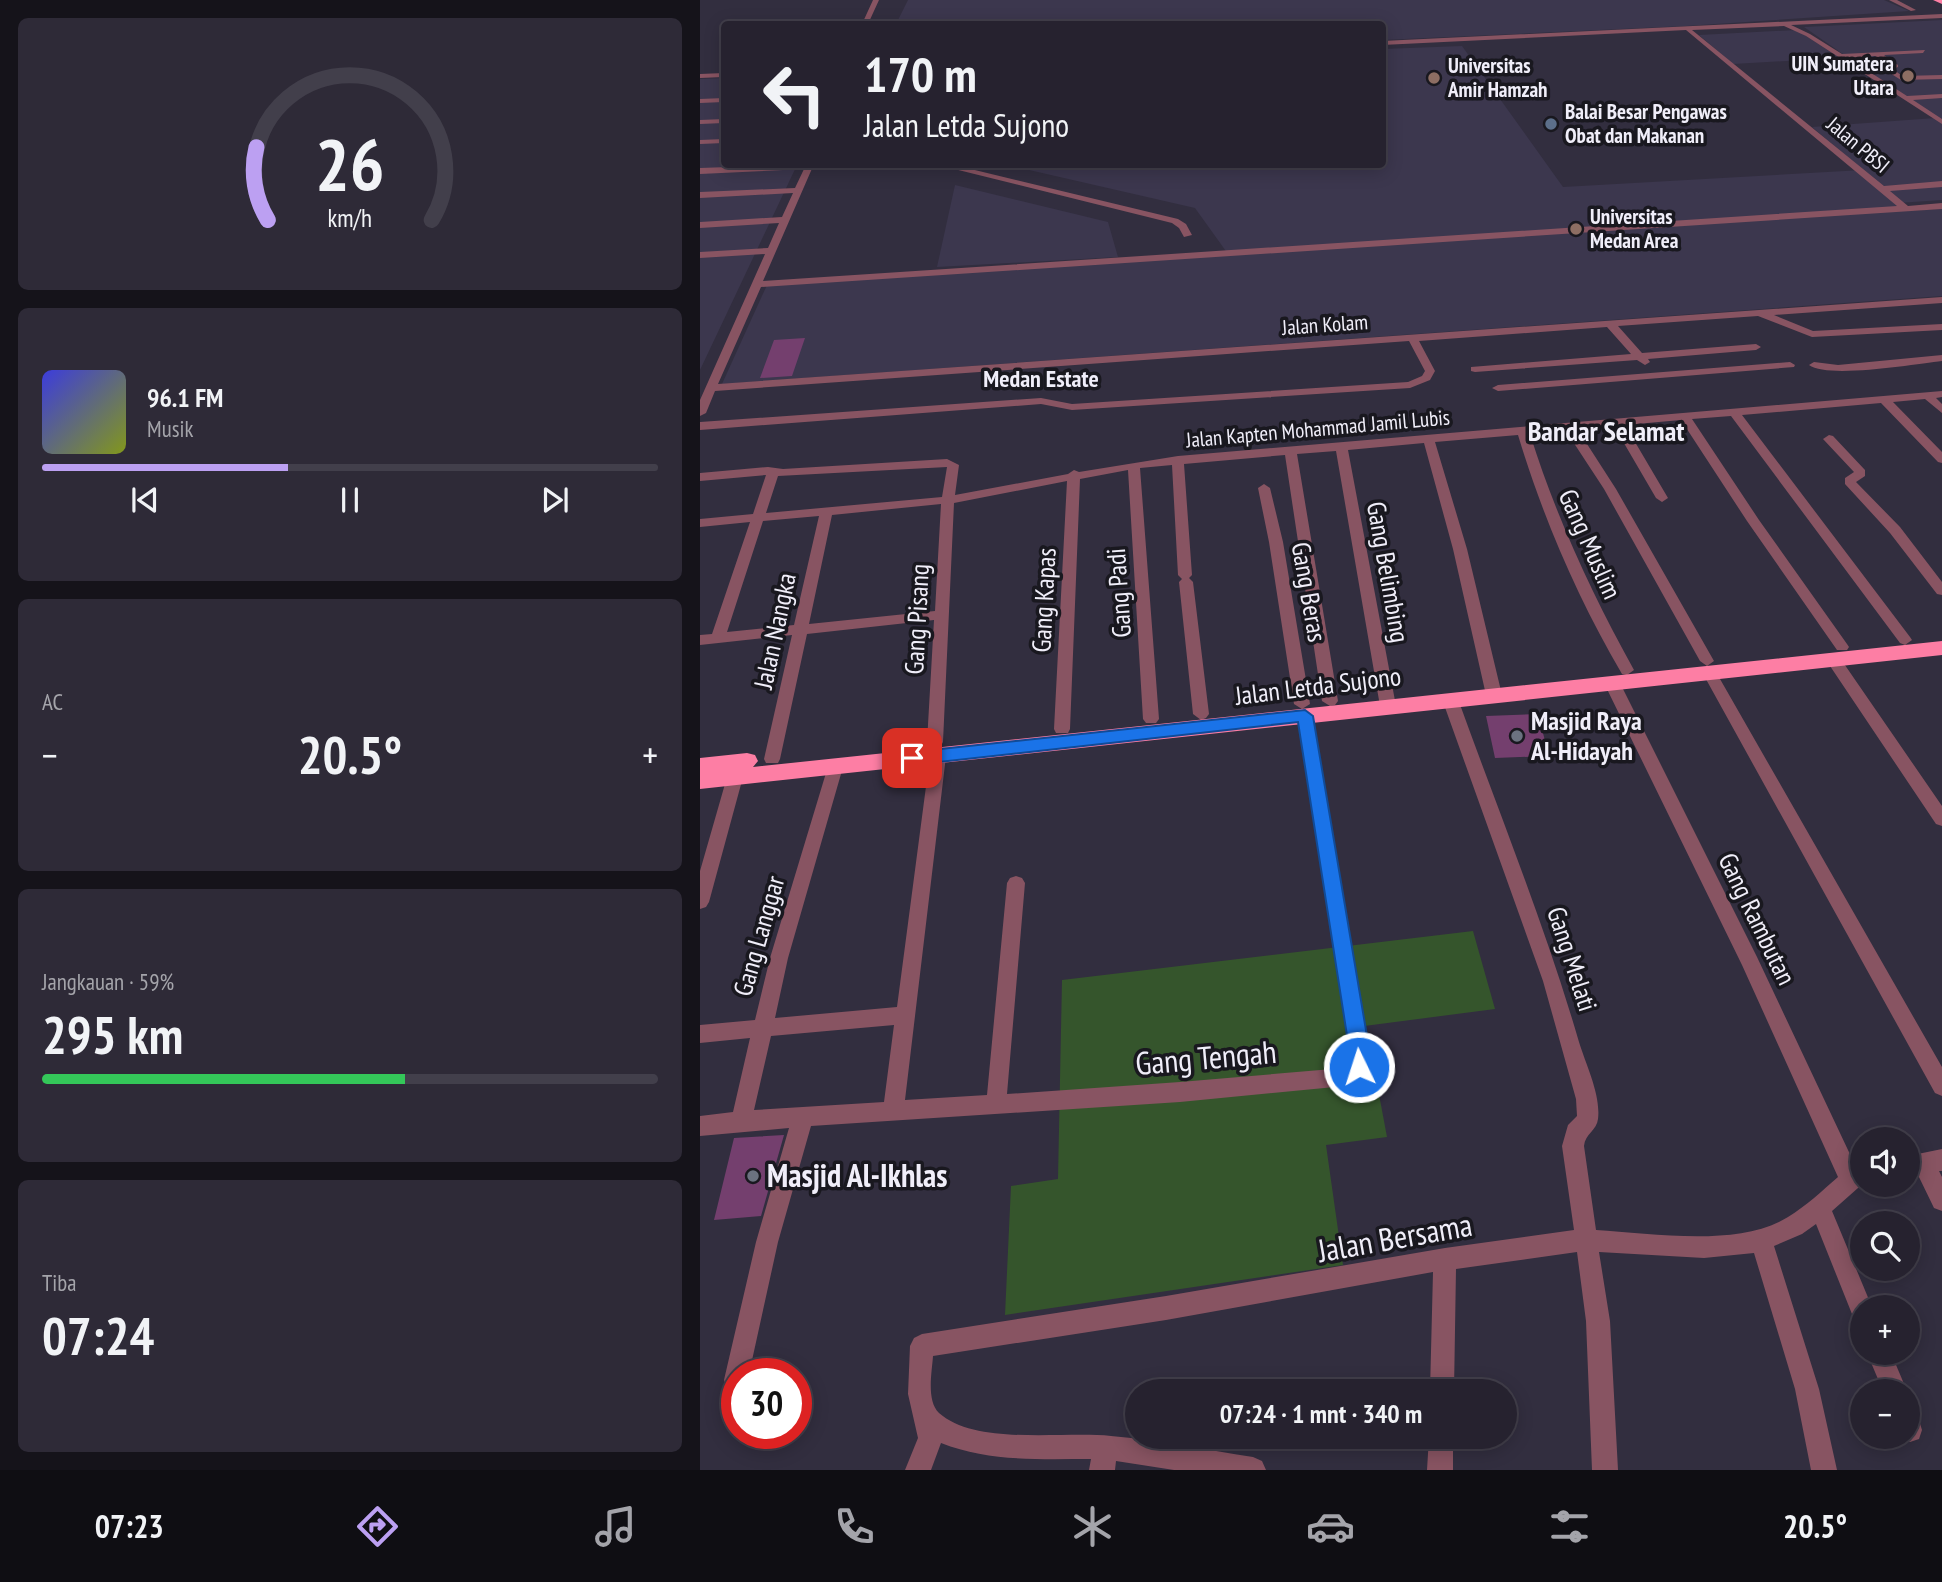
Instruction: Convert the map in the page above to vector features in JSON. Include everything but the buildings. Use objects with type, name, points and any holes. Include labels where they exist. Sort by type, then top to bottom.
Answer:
[{"type":"highway","points":[[1937,0],[1942,2]]},
{"type":"highway","name":"Jalan Letda Sujono","points":[[1837,653],[1942,636]]},
{"type":"highway","name":"Jalan Letda Sujono","points":[[700,766],[937,749],[1837,653],[1942,648]]},
{"type":"highway","name":"Jalan Letda Sujono","points":[[700,781],[835,766],[1062,729],[1201,714],[1304,710],[1330,701],[1450,699],[1492,690]]},
{"type":"street","points":[[866,21],[876,0]]},
{"type":"street","points":[[1772,24],[1913,10],[1892,0]]},
{"type":"street","points":[[1386,44],[1942,17]]},
{"type":"street","points":[[1591,34],[1942,17]]},
{"type":"street","points":[[1787,26],[1799,30],[1841,56],[1942,122]]},
{"type":"street","name":"Jalan PBSI","points":[[1689,31],[1905,208]]},
{"type":"street","points":[[1841,56],[1923,51]]},
{"type":"street","points":[[1877,54],[1896,66],[1887,69],[1900,78],[1942,76]]},
{"type":"street","points":[[700,76],[721,75]]},
{"type":"street","points":[[703,86],[710,76]]},
{"type":"street","points":[[1906,98],[1942,96]]},
{"type":"street","points":[[700,101],[721,100]]},
{"type":"street","points":[[700,122],[721,121]]},
{"type":"street","points":[[700,144],[721,143]]},
{"type":"street","points":[[703,168],[721,167]]},
{"type":"street","points":[[700,413],[808,168]]},
{"type":"street","points":[[956,168],[1175,221],[1183,226],[1187,234]]},
{"type":"street","points":[[1883,189],[1942,184]]},
{"type":"street","points":[[700,195],[798,190]]},
{"type":"street","points":[[757,284],[1942,206]]},
{"type":"street","points":[[700,225],[785,220]]},
{"type":"street","points":[[700,255],[769,255]]},
{"type":"street","points":[[700,264],[769,255]]},
{"type":"street","name":"Jalan Kolam","points":[[711,388],[1759,313],[1886,316],[1942,300]]},
{"type":"street","points":[[1759,313],[1812,334],[1886,316],[1942,327]]},
{"type":"street","points":[[1610,324],[1656,375]]},
{"type":"street","points":[[700,426],[1041,401],[1072,407],[1410,385],[1426,378],[1430,371],[1412,338]]},
{"type":"street","points":[[1475,369],[1756,348]]},
{"type":"street","points":[[1814,365],[1838,368],[1942,358]]},
{"type":"street","points":[[1498,388],[1790,365]]},
{"type":"street","name":"Jalan Kapten Mohammad Jamil Lubis","points":[[700,523],[948,500],[1074,474],[1178,460],[1942,394]]},
{"type":"street","points":[[1927,395],[1942,410]]},
{"type":"street","points":[[1884,398],[1942,459]]},
{"type":"street","points":[[1734,412],[1905,640]]},
{"type":"street","points":[[1685,417],[1942,820]]},
{"type":"street","points":[[1618,423],[1662,498]]},
{"type":"street","points":[[1570,427],[1610,489],[1942,1086]]},
{"type":"street","name":"Gang Muslim","points":[[1523,431],[1549,514],[1619,676]]},
{"type":"street","points":[[1429,437],[1460,549],[1492,690]]},
{"type":"street","points":[[1829,439],[1861,473],[1850,477],[1849,481],[1895,530],[1942,591]]},
{"type":"street","name":"Gang Belimbing","points":[[1341,447],[1387,700]]},
{"type":"street","points":[[1290,450],[1330,701]]},
{"type":"street","points":[[1178,460],[1185,578],[1201,714]]},
{"type":"street","name":"Gang Pisang","points":[[774,472],[950,463],[954,466],[948,500],[937,749],[892,1112]]},
{"type":"street","name":"Gang Padi","points":[[1135,465],[1151,719]]},
{"type":"street","points":[[700,477],[774,472],[718,638]]},
{"type":"street","name":"Gang Kapas","points":[[1062,729],[1074,474]]},
{"type":"street","name":"Gang Beras","points":[[1264,488],[1282,573],[1304,710]]},
{"type":"street","name":"Jalan Nangka","points":[[772,759],[826,513]]},
{"type":"street","points":[[700,640],[942,615]]},
{"type":"street","name":"Gang Rambutan","points":[[1619,676],[1750,963],[1850,1166]]},
{"type":"street","name":"Gang Melati","points":[[1450,699],[1552,981],[1586,1099],[1588,1120],[1575,1132],[1573,1146],[1588,1240]]},
{"type":"street","name":"Gang Tengah","points":[[700,1126],[1180,1091],[1345,1077],[1356,1073],[1359,1063],[1358,1042],[1304,710]]},
{"type":"street","name":"Gang Langgar","points":[[741,1121],[762,1027],[835,766]]},
{"type":"street","points":[[700,902],[735,777]]},
{"type":"street","points":[[996,1104],[1016,883]]},
{"type":"street","points":[[700,1034],[905,1015]]},
{"type":"street","points":[[741,1358],[767,1242],[803,1117]]},
{"type":"street","points":[[1925,1163],[1942,1200]]},
{"type":"street","name":"Jalan Bersama","points":[[928,1420],[920,1399],[922,1346],[1206,1302],[1445,1259],[1588,1240],[1704,1247],[1761,1240],[1794,1226],[1850,1183]]},
{"type":"street","points":[[1820,1207],[1856,1295]]},
{"type":"street","points":[[1588,1240],[1598,1321],[1605,1470]]},
{"type":"street","points":[[1761,1240],[1807,1389],[1824,1470]]},
{"type":"street","points":[[1442,1379],[1445,1259]]},
{"type":"street","points":[[928,1420],[946,1433],[986,1444],[1104,1459],[1253,1470]]},
{"type":"street","points":[[918,1470],[930,1438],[928,1420]]},
{"type":"street","points":[[1440,1470],[1441,1449]]},
{"type":"shaded area","points":[[908,0],[1884,0],[1909,11],[1686,26],[1386,40],[1386,21],[898,21]]},
{"type":"shaded area","points":[[1942,20],[1942,200],[1898,203],[1906,211],[1942,209],[1942,296],[722,384],[767,285],[1228,254],[1195,208],[1020,168],[1386,168],[1386,49],[1462,46],[1563,187],[1863,170],[1812,127],[1935,118],[1804,27]]},
{"type":"shaded area","points":[[1797,30],[1840,58],[1733,64],[1699,35]]},
{"type":"shaded area","points":[[721,78],[721,168],[796,168],[700,370],[700,79]]},
{"type":"shaded area","points":[[955,185],[1108,222],[1118,257],[937,267]]},
{"type":"green space","points":[[1473,931],[1495,1009],[1349,1028],[1357,1076],[1375,1073],[1387,1137],[1326,1145],[1343,1265],[1005,1315],[1011,1186],[1058,1179],[1062,980]]},
{"type":"place","name":"UIN Sumatera Utara","points":[[1908,76]]},
{"type":"place","name":"Universitas Amir Hamzah","points":[[1434,78]]},
{"type":"place","name":"Balai Besar Pengawas Obat dan Makanan","points":[[1551,124]]},
{"type":"place","name":"Universitas Medan Area","points":[[1576,229]]},
{"type":"place","name":"Masjid Raya Al-Hidayah","points":[[1517,736]]},
{"type":"place","name":"Masjid Al-Ikhlas","points":[[753,1176]]},
{"type":"district","name":"Medan Estate","points":[[1041,379]]},
{"type":"district","name":"Bandar Selamat","points":[[1606,431]]},
{"type":"route","points":[[912,758],[1305,716],[1358,1042],[1359,1067]]}]
